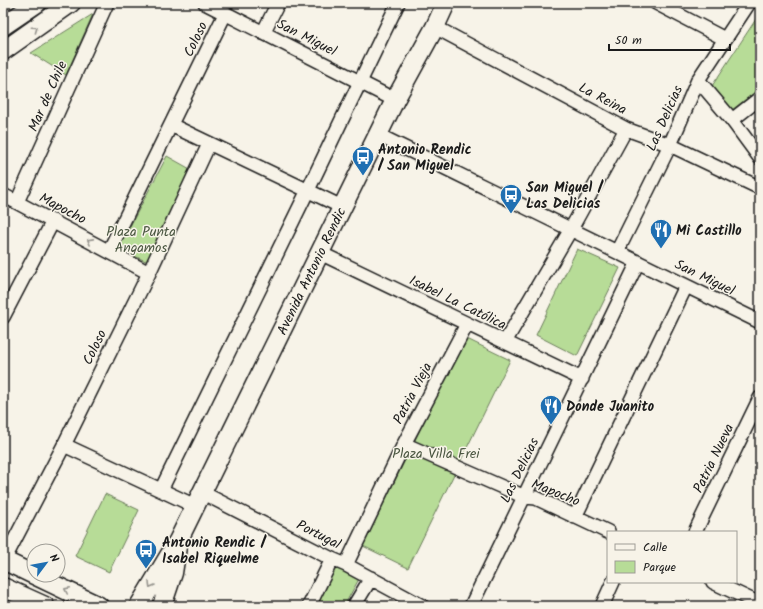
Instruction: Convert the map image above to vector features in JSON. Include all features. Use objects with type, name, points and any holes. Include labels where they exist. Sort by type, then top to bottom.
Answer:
[{"type":"main road","points":[[3,26],[37,3]]},
{"type":"main road","points":[[3,52],[71,3]]},
{"type":"main road","name":"Avenida Antonio Rendic","points":[[139,606],[178,541],[378,134],[435,27],[446,3]]},
{"type":"main road","name":"Avenida Antonio Rendic","points":[[162,606],[173,573],[178,541]]},
{"type":"main road","points":[[3,561],[26,571]]},
{"type":"main road","points":[[51,583],[99,606]]},
{"type":"main road","points":[[3,587],[45,606]]},
{"type":"street","name":"Mar de Chile","points":[[16,202],[106,3]]},
{"type":"street","name":"San Miguel","points":[[205,3],[395,100]]},
{"type":"street","points":[[263,33],[278,3]]},
{"type":"street","points":[[161,490],[398,3]]},
{"type":"street","points":[[656,3],[725,39]]},
{"type":"street","name":"Las Delicias","points":[[617,252],[670,145],[698,80],[749,3]]},
{"type":"street","name":"Coloso","points":[[109,251],[225,14]]},
{"type":"street","name":"La Reina","points":[[435,27],[626,129],[670,145],[760,188]]},
{"type":"street","points":[[698,80],[732,120],[760,158]]},
{"type":"street","points":[[732,120],[760,98]]},
{"type":"street","points":[[171,125],[308,190],[342,208]]},
{"type":"street","points":[[505,342],[571,229],[626,129]]},
{"type":"street","name":"San Miguel","points":[[378,134],[760,322]]},
{"type":"street","name":"Coloso","points":[[3,561],[64,445],[149,273],[209,144]]},
{"type":"street","name":"Mapocho","points":[[3,195],[149,273]]},
{"type":"street","points":[[3,317],[53,221]]},
{"type":"street","name":"Isabel La Católica","points":[[320,253],[582,379]]},
{"type":"street","name":"Las Delicias","points":[[471,606],[638,262]]},
{"type":"street","points":[[575,517],[686,286]]},
{"type":"street","name":"Patria Vieja","points":[[346,565],[404,444],[466,324]]},
{"type":"street","name":"Patria Nueva","points":[[695,531],[760,398]]},
{"type":"street","name":"Mapocho","points":[[404,444],[525,497],[536,498],[607,532]]},
{"type":"street","name":"Portugal","points":[[64,445],[161,490],[198,499],[346,565],[422,606]]},
{"type":"street","points":[[309,606],[332,559]]},
{"type":"street","points":[[354,606],[370,578]]},
{"type":"street","points":[[602,606],[613,583]]},
{"type":"street","points":[[715,583],[760,604]]},
{"type":"green space","points":[[760,13],[760,88],[732,110],[712,86]]},
{"type":"green space","points":[[93,14],[66,75],[31,53]]},
{"type":"green space","name":"Plaza Punta Angamos","points":[[167,156],[192,170],[148,262],[118,249]]},
{"type":"green space","points":[[577,249],[620,268],[577,356],[536,335]]},
{"type":"green space","name":"Plaza Villa Frei","points":[[465,338],[510,360],[408,568],[363,546]]},
{"type":"green space","points":[[105,494],[139,510],[109,572],[75,556]]},
{"type":"green space","points":[[332,566],[359,579],[344,606],[314,606]]},
{"type":"place","name":"Antonio Rendic / San Miguel","points":[[363,176]]},
{"type":"place","name":"San Miguel / Las Delicias","points":[[511,214]]},
{"type":"place","name":"Mi Castillo","points":[[661,250]]},
{"type":"place","name":"Donde Juanito","points":[[551,426]]},
{"type":"place","name":"Antonio Rendic / Isabel Riquelme","points":[[146,570]]}]
